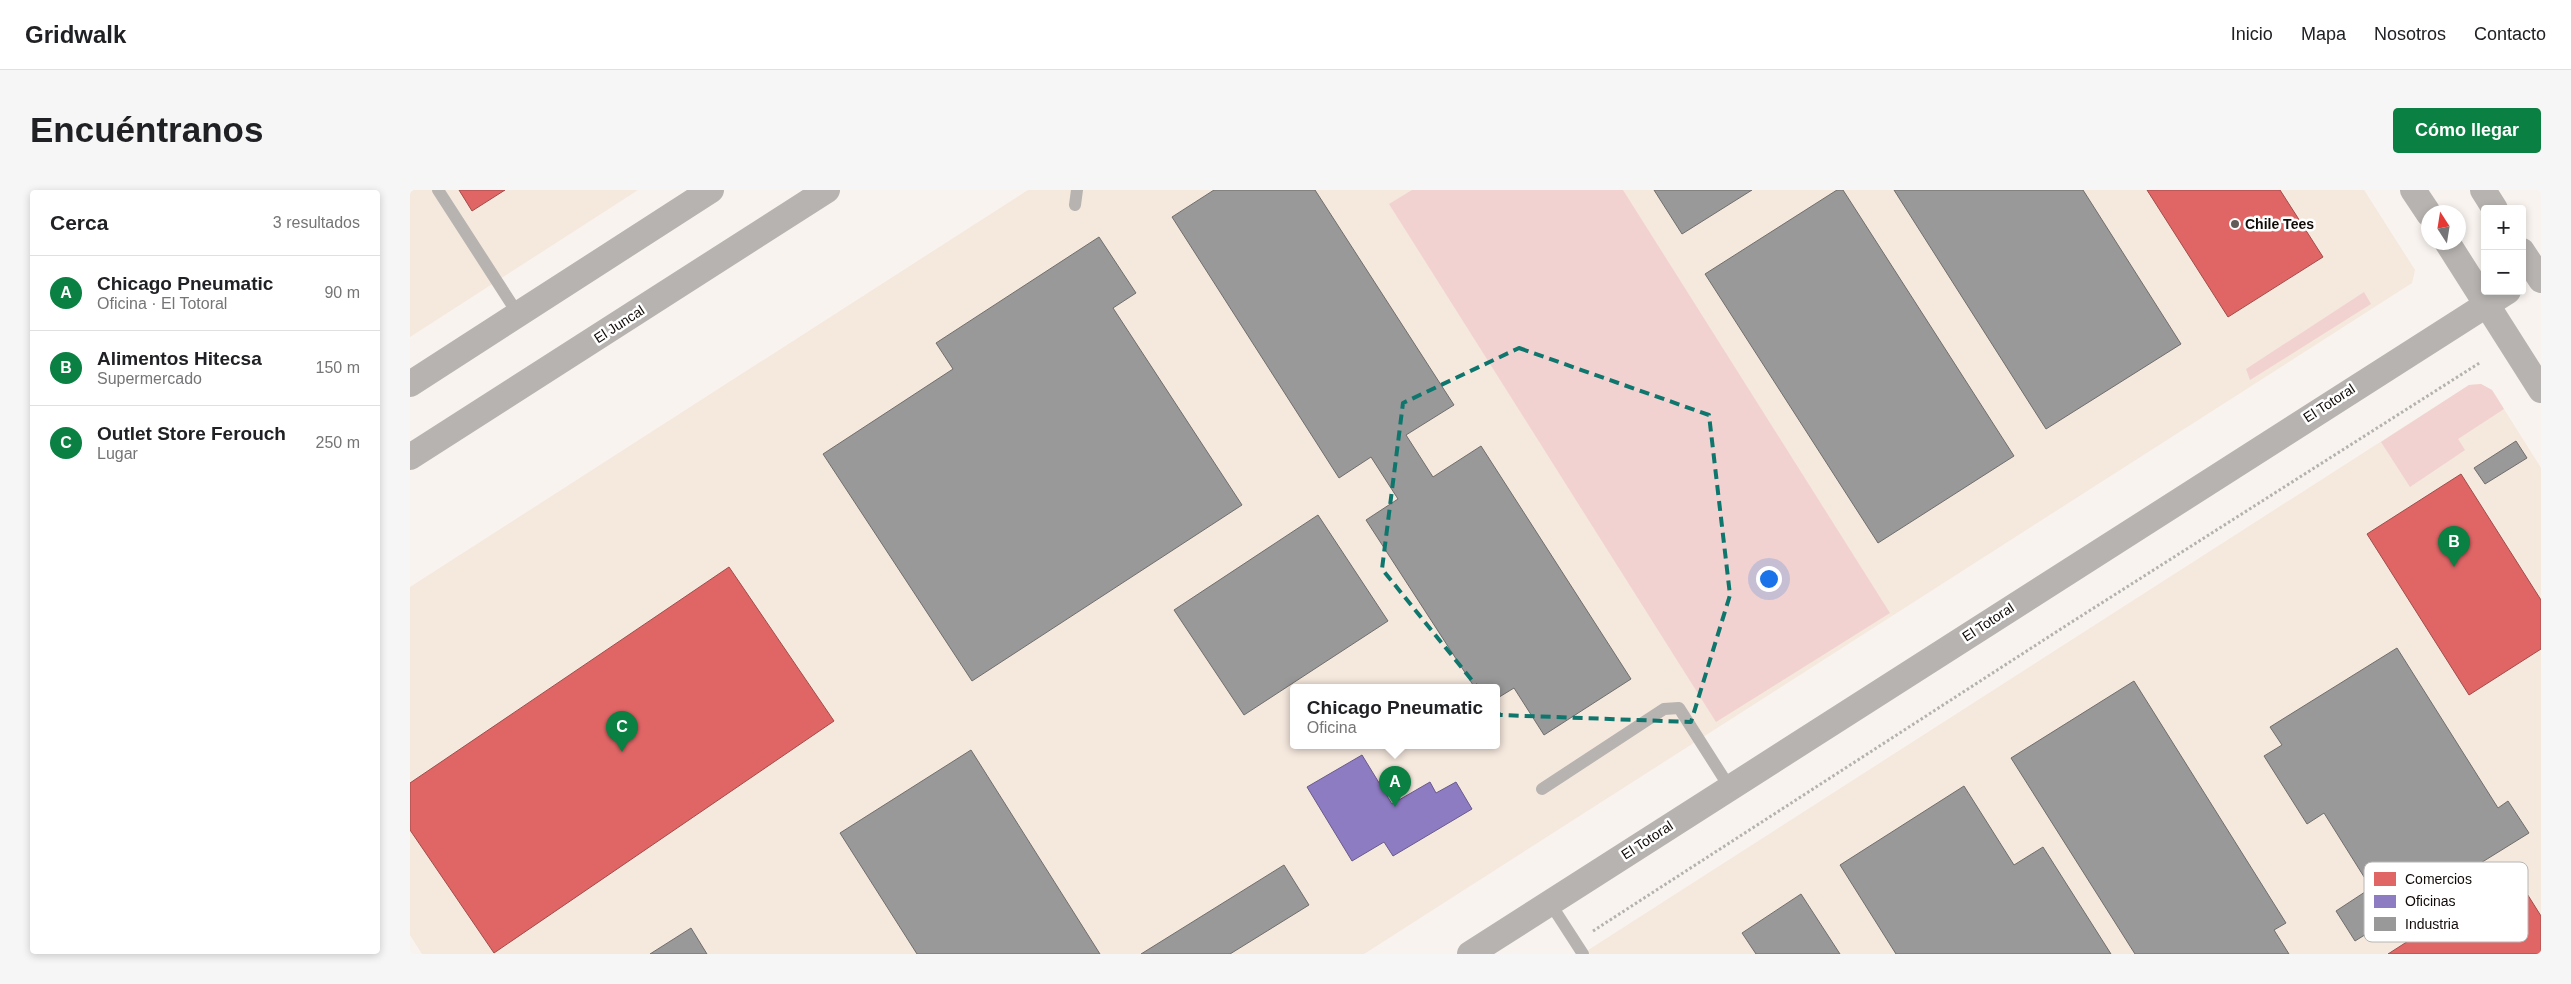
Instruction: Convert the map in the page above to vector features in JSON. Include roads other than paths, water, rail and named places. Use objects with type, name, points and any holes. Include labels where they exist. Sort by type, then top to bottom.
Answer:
[{"type":"street","points":[[410,384],[711,190]]},
{"type":"street","name":"El Juncal","points":[[410,457],[827,190]]},
{"type":"street","points":[[2413,190],[2422,205]]},
{"type":"street","points":[[2483,190],[2492,205]]},
{"type":"street","points":[[2454,250],[2497,298],[2541,390]]},
{"type":"street","points":[[2526,259],[2535,276]]},
{"type":"street","name":"El Totoral","points":[[1470,954],[2497,298]]},
{"type":"lane","points":[[438,190],[518,314]]},
{"type":"lane","points":[[1075,205],[1077,190]]},
{"type":"lane","points":[[1542,789],[1664,709],[1679,708],[1730,788]]},
{"type":"lane","points":[[1550,903],[1583,954]]},
{"type":"place","name":"Chile Tees","points":[[2235,224]]},
{"type":"place","name":"Alimentos Hitecsa","points":[[2454,567]]},
{"type":"place","name":"Outlet Store Ferouch","points":[[622,752]]},
{"type":"place","name":"Chicago Pneumatic","points":[[1395,807]]}]
